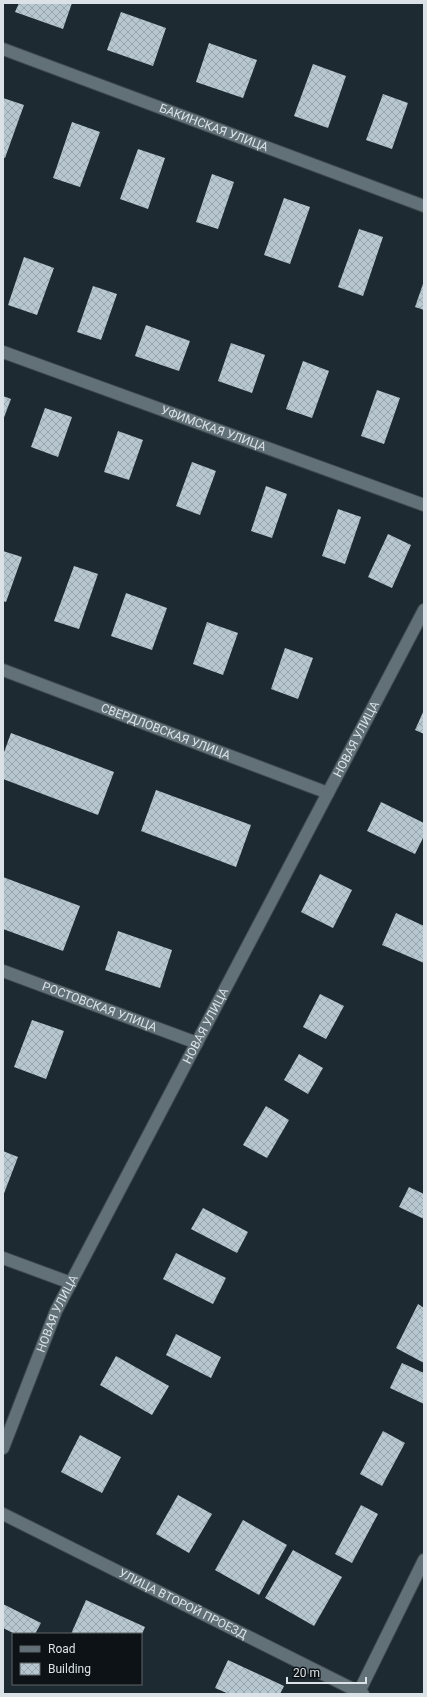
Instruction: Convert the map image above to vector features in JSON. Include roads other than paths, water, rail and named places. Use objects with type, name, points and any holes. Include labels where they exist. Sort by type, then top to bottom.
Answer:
[{"type":"street","name":"БАКИНСКАЯ УЛИЦА","points":[[3,49],[424,206]]},
{"type":"street","name":"УФИМСКАЯ УЛИЦА","points":[[3,352],[424,505]]},
{"type":"street","name":"НОВАЯ УЛИЦА","points":[[3,1448],[56,1311],[424,610]]},
{"type":"street","name":"СВЕРДЛОВСКАЯ УЛИЦА","points":[[3,670],[328,792]]},
{"type":"street","name":"РОСТОВСКАЯ УЛИЦА","points":[[3,971],[197,1043]]},
{"type":"street","points":[[3,1258],[71,1283]]},
{"type":"street","name":"УЛИЦА ВТОРОЙ ПРОЕЗД","points":[[3,1514],[360,1693]]},
{"type":"street","points":[[360,1693],[424,1560]]}]
